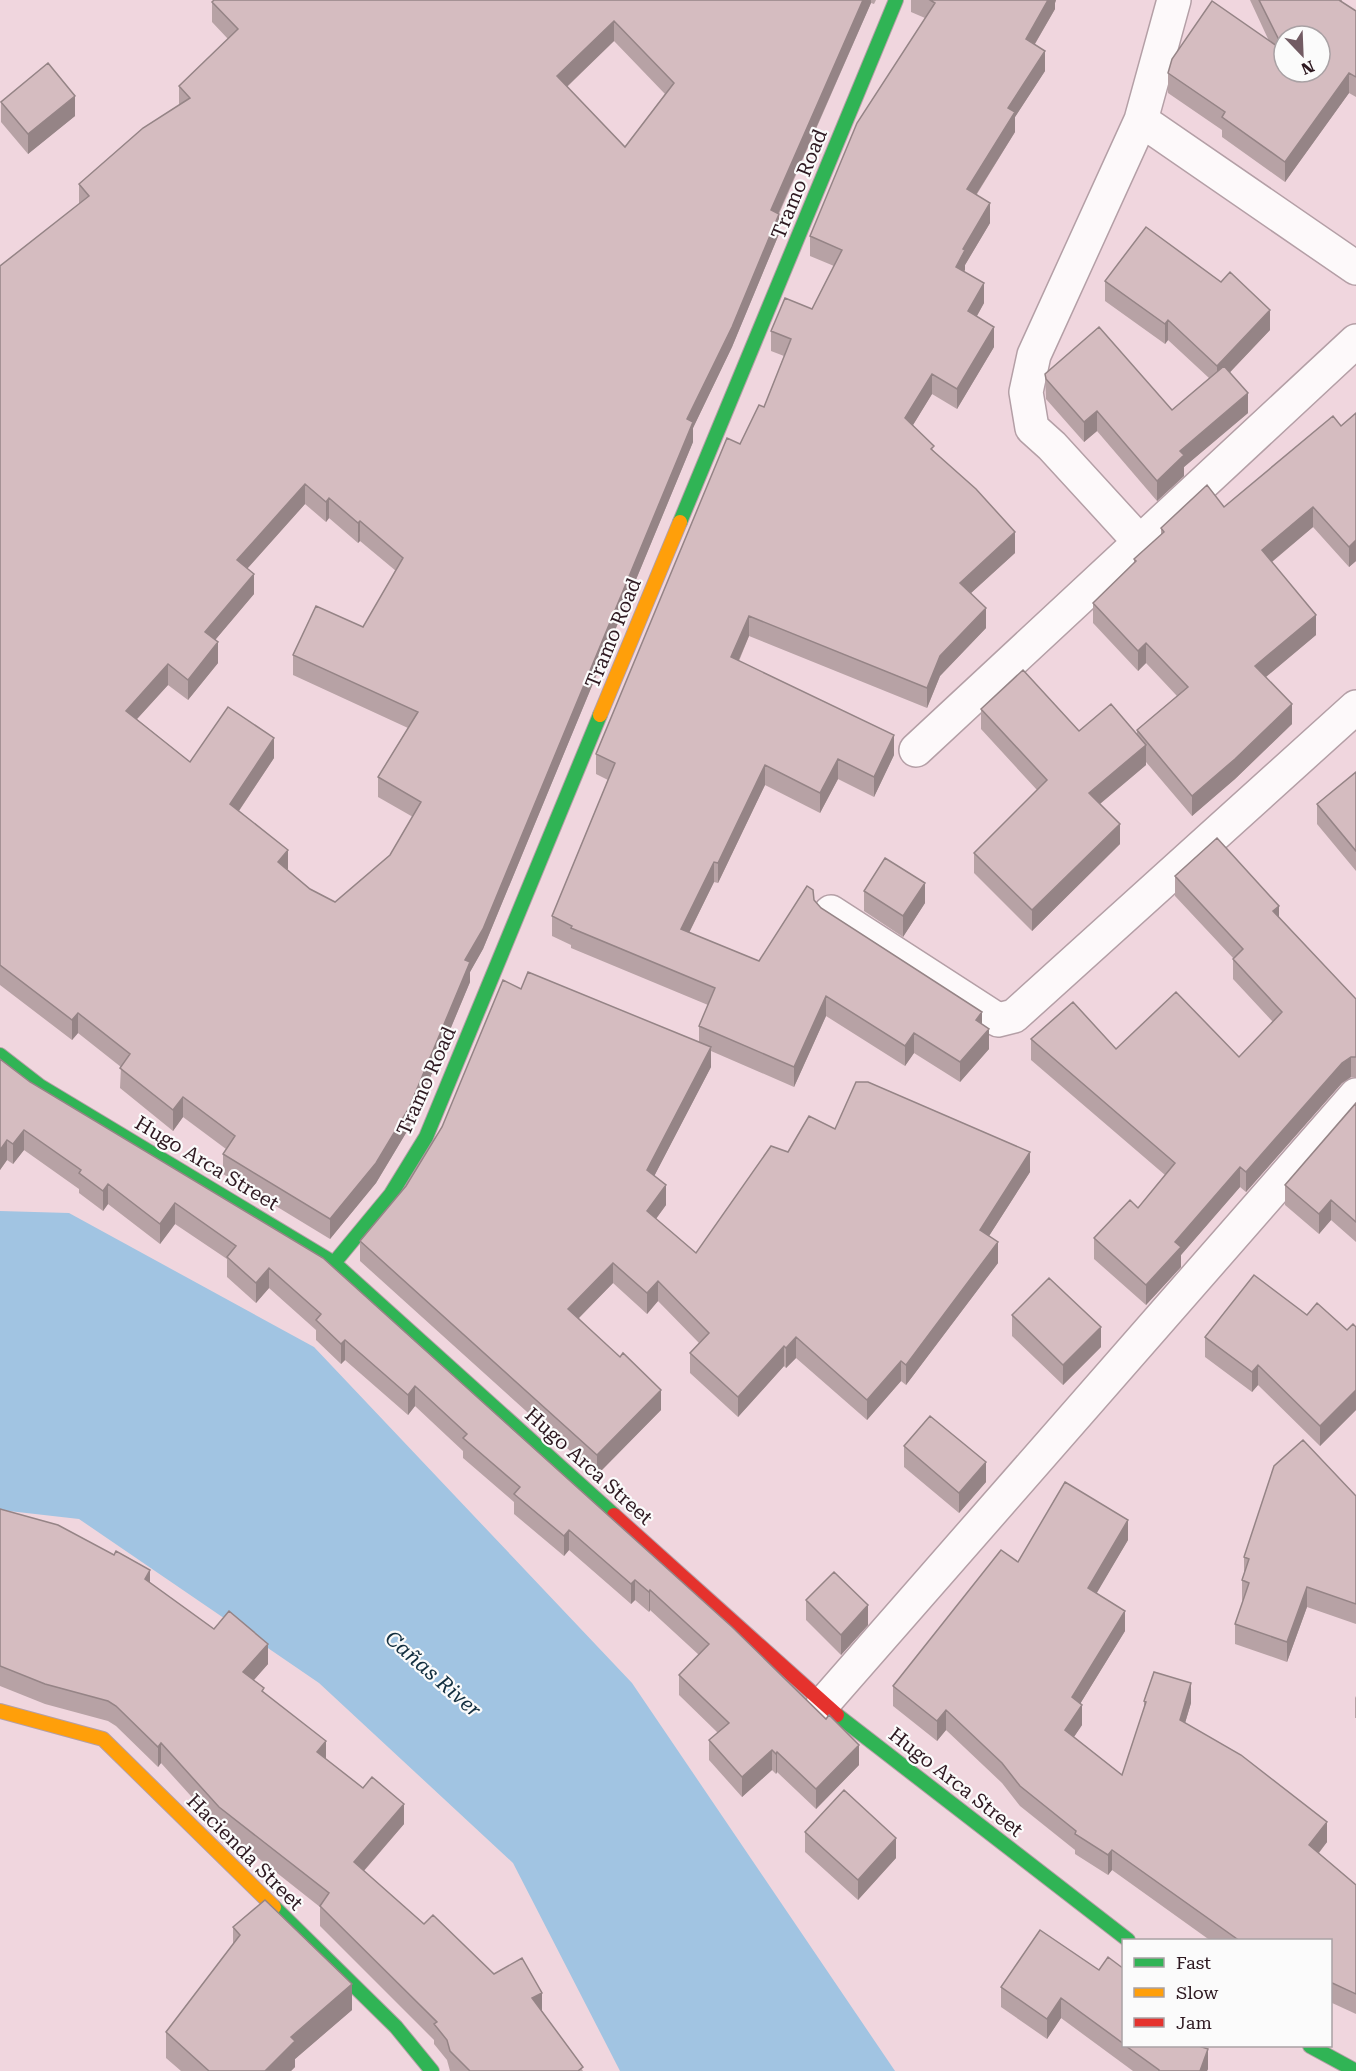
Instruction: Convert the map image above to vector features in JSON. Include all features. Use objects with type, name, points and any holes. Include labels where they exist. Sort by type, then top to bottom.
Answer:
[{"type":"street","name":"Tramo Road","points":[[334,1263],[391,1194],[426,1137],[896,0]]},
{"type":"street","points":[[1140,542],[1052,446],[1032,428],[1026,392],[1034,355],[1141,120],[1174,0]]},
{"type":"street","points":[[1141,120],[1356,268]]},
{"type":"street","points":[[916,750],[1356,341]]},
{"type":"street","points":[[831,912],[998,1020],[1014,1016],[1356,707]]},
{"type":"street","name":"Hugo Arca Street","points":[[0,1054],[40,1086],[334,1263],[823,1704],[1125,1939]]},
{"type":"street","points":[[823,1704],[1356,1095]]},
{"type":"street","name":"Hacienda Street","points":[[0,1711],[103,1738],[396,2027],[432,2071]]},
{"type":"street","points":[[1312,2047],[1356,2070]]},
{"type":"water","name":"Cañas River","points":[[0,1211],[69,1213],[314,1347],[632,1683],[895,2071],[620,2071],[513,1863],[319,1683],[79,1519],[0,1510]]},
{"type":"building","points":[[214,0],[863,0],[771,210],[779,214],[732,327],[687,419],[693,422],[483,929],[465,960],[470,962],[409,1108],[376,1163],[330,1219],[223,1154],[235,1136],[183,1097],[173,1110],[120,1068],[130,1054],[78,1013],[72,1020],[0,965],[0,266],[89,196],[79,184],[143,128],[190,98],[179,86],[238,29],[212,2]],"holes":[[[614,21],[674,83],[625,147],[557,76]],[[305,484],[326,502],[329,498],[358,523],[360,521],[403,558],[363,627],[316,606],[293,655],[418,712],[378,777],[421,802],[390,855],[335,902],[310,889],[278,862],[288,850],[230,804],[274,738],[228,707],[190,762],[126,711],[168,664],[188,680],[218,642],[205,632],[254,574],[237,560]]]},
{"type":"building","points":[[930,0],[1048,0],[1026,39],[1045,51],[1008,108],[1015,112],[967,189],[990,203],[963,249],[965,250],[956,267],[984,283],[968,311],[994,327],[957,389],[932,374],[905,418],[934,446],[931,449],[976,489],[1015,532],[960,583],[986,608],[940,656],[927,688],[749,616],[731,657],[894,735],[874,777],[838,759],[820,793],[765,765],[718,863],[714,862],[681,929],[759,961],[807,886],[813,890],[814,900],[821,908],[982,1012],[976,1020],[989,1029],[960,1062],[914,1033],[905,1046],[826,996],[794,1067],[699,1026],[715,988],[571,928],[572,926],[552,916],[615,763],[596,754],[727,438],[740,444],[759,405],[764,407],[791,339],[771,331],[785,298],[812,309],[842,250],[810,236],[857,123],[935,3]]},
{"type":"building","points":[[1259,0],[1339,0],[1356,11],[1356,77],[1349,73],[1285,162],[1222,117],[1225,112],[1168,73],[1172,59],[1212,1],[1272,43],[1272,84],[1332,84],[1332,24],[1272,24],[1272,26]]},
{"type":"building","points":[[48,63],[75,96],[28,134],[1,102]]},
{"type":"building","points":[[1146,227],[1221,282],[1230,272],[1270,310],[1217,366],[1168,320],[1165,324],[1105,281]]},
{"type":"building","points":[[1099,327],[1172,410],[1224,366],[1248,393],[1180,451],[1184,455],[1157,481],[1097,411],[1084,422],[1046,379],[1045,374]]},
{"type":"building","points":[[1356,413],[1356,540],[1349,547],[1313,507],[1262,550],[1316,615],[1255,666],[1292,704],[1235,759],[1192,796],[1137,730],[1188,687],[1146,643],[1138,651],[1093,603],[1136,561],[1134,559],[1164,532],[1161,528],[1207,485],[1224,507],[1333,416],[1341,426]]},
{"type":"building","points":[[1023,670],[1079,731],[1111,704],[1146,745],[1089,793],[1120,824],[1032,910],[974,853],[1047,780],[981,709]]},
{"type":"building","points":[[1356,772],[1356,851],[1317,804]]},
{"type":"building","points":[[1217,838],[1279,906],[1273,911],[1356,999],[1356,1057],[1351,1057],[1342,1063],[1246,1172],[1240,1167],[1175,1242],[1181,1247],[1146,1285],[1094,1238],[1130,1200],[1138,1208],[1175,1163],[1031,1039],[1073,1002],[1116,1049],[1176,992],[1239,1057],[1282,1012],[1233,959],[1243,949],[1175,876]]},
{"type":"building","points":[[885,858],[925,883],[903,916],[864,891]]},
{"type":"building","points":[[528,972],[711,1047],[647,1170],[666,1185],[647,1211],[696,1253],[771,1146],[788,1152],[809,1116],[835,1129],[856,1082],[868,1082],[1030,1152],[980,1230],[998,1242],[906,1365],[901,1361],[867,1400],[796,1337],[786,1348],[784,1346],[738,1397],[690,1353],[709,1333],[658,1281],[647,1293],[613,1263],[568,1309],[620,1357],[623,1353],[661,1390],[597,1455],[360,1241],[406,1186],[442,1127],[503,980],[521,989]]},
{"type":"building","points":[[0,1059],[30,1082],[323,1258],[732,1627],[826,1719],[829,1715],[859,1745],[816,1789],[777,1752],[776,1754],[772,1750],[742,1777],[709,1740],[729,1723],[679,1675],[709,1644],[650,1590],[649,1592],[635,1580],[631,1584],[569,1530],[564,1536],[514,1494],[520,1487],[463,1438],[467,1434],[415,1386],[408,1395],[345,1340],[341,1344],[316,1320],[321,1314],[269,1268],[256,1283],[227,1257],[236,1246],[175,1203],[160,1224],[108,1184],[103,1191],[79,1173],[81,1170],[24,1130],[13,1144],[7,1140],[0,1150]]},
{"type":"building","points":[[1356,1103],[1356,1222],[1331,1200],[1319,1214],[1285,1185]]},
{"type":"building","points":[[1254,1275],[1307,1315],[1317,1303],[1347,1330],[1353,1324],[1356,1327],[1356,1390],[1320,1426],[1258,1365],[1252,1372],[1205,1337]]},
{"type":"building","points":[[1049,1278],[1101,1327],[1063,1365],[1012,1315]]},
{"type":"building","points":[[930,1416],[986,1462],[959,1493],[904,1446]]},
{"type":"building","points":[[1303,1440],[1356,1496],[1356,1604],[1307,1587],[1287,1642],[1235,1624],[1249,1583],[1242,1580],[1249,1559],[1244,1557],[1274,1466]]},
{"type":"building","points":[[1065,1482],[1128,1520],[1088,1588],[1125,1611],[1072,1697],[1082,1705],[1065,1730],[1122,1775],[1154,1672],[1191,1683],[1180,1720],[1241,1755],[1327,1822],[1309,1845],[1356,1885],[1356,1994],[1332,1983],[1332,1939],[1237,1939],[1112,1850],[1108,1855],[1075,1834],[1076,1831],[1020,1786],[1002,1763],[946,1710],[937,1721],[893,1686],[1001,1550],[1018,1562]]},
{"type":"building","points":[[0,1509],[58,1525],[114,1555],[116,1551],[150,1570],[145,1579],[214,1629],[229,1611],[268,1644],[243,1672],[264,1688],[262,1691],[326,1741],[317,1752],[363,1788],[372,1777],[404,1804],[354,1862],[424,1924],[433,1915],[494,1974],[522,1958],[542,1993],[532,1998],[583,2067],[578,2071],[470,2071],[450,2051],[447,2040],[434,2024],[437,2022],[320,1906],[329,1893],[219,1807],[161,1743],[158,1747],[108,1701],[45,1684],[0,1666]]},
{"type":"building","points":[[834,1572],[868,1605],[841,1635],[806,1600]]},
{"type":"building","points":[[844,1790],[896,1838],[858,1880],[805,1832]]},
{"type":"building","points":[[265,1900],[352,1984],[291,2037],[295,2041],[265,2071],[209,2071],[166,2032],[240,1935],[233,1927]]},
{"type":"building","points":[[1040,1930],[1099,1970],[1108,1957],[1122,1968],[1122,2043],[1061,1998],[1047,2019],[1001,1987]]},
{"type":"building","points":[[1127,2047],[1202,2047],[1208,2049],[1200,2071],[1159,2070]]},
{"type":"traffic: fast","points":[[680,522],[896,0]]},
{"type":"traffic: fast","points":[[334,1263],[391,1194],[426,1137],[600,715]]},
{"type":"traffic: fast","points":[[0,1055],[40,1086],[334,1263],[614,1515]]},
{"type":"traffic: fast","points":[[837,1715],[1127,1939]]},
{"type":"traffic: fast","points":[[274,1907],[396,2027],[432,2071]]},
{"type":"traffic: fast","points":[[1312,2047],[1356,2071]]},
{"type":"traffic: slow","points":[[600,715],[680,522]]},
{"type":"traffic: slow","points":[[0,1711],[103,1739],[274,1907]]},
{"type":"traffic: jam","points":[[614,1515],[837,1715]]}]
